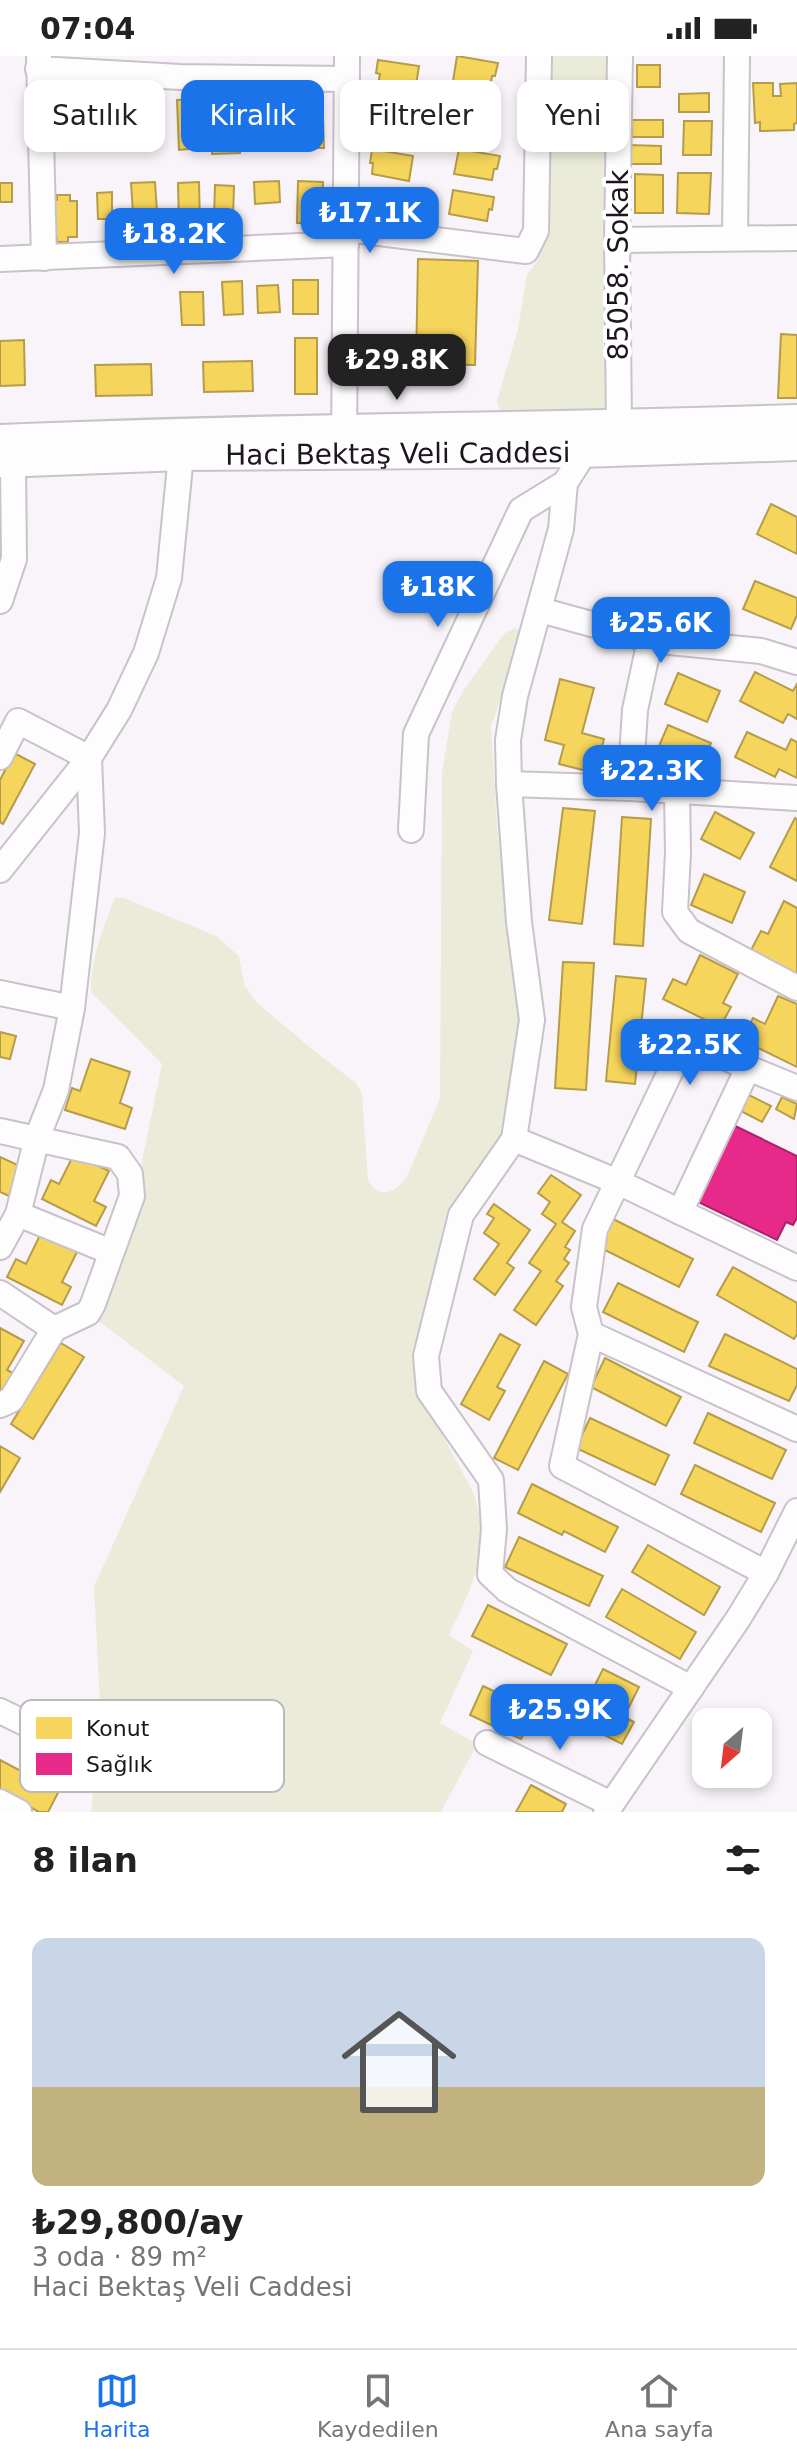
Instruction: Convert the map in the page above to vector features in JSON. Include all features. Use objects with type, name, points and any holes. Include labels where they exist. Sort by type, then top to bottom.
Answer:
[{"type":"main road","name":"Haci Bektaş Veli Caddesi","points":[[4,454],[181,455],[619,426],[797,420]]},
{"type":"main road","name":"Haci Bektaş Veli Caddesi","points":[[4,454],[154,433],[580,452],[797,445]]},
{"type":"street","points":[[0,259],[346,236],[526,251],[536,231],[539,56]]},
{"type":"street","name":"85058. Sokak","points":[[619,426],[617,240],[620,56]]},
{"type":"street","points":[[735,238],[737,56]]},
{"type":"street","points":[[44,258],[39,63],[347,68],[344,442]]},
{"type":"street","points":[[617,240],[797,238]]},
{"type":"street","points":[[411,830],[416,734],[521,510],[565,483],[579,461],[580,452]]},
{"type":"street","points":[[0,601],[14,559],[4,454]]},
{"type":"street","points":[[0,870],[89,758],[119,710],[146,653],[169,578],[181,455]]},
{"type":"street","points":[[565,483],[561,529],[515,696],[508,740],[519,922],[532,1020],[514,1139],[461,1215],[426,1356],[429,1391],[491,1480],[494,1529],[490,1574],[507,1590],[691,1688]]},
{"type":"street","points":[[540,610],[650,640],[761,651],[797,662]]},
{"type":"street","points":[[630,788],[635,710],[650,640]]},
{"type":"street","points":[[0,757],[18,721],[89,758]]},
{"type":"street","points":[[0,1247],[18,1214],[37,1138],[56,1090],[72,1008],[92,833],[89,758]]},
{"type":"street","points":[[509,784],[797,798]]},
{"type":"street","points":[[677,790],[675,912],[689,931],[797,988]]},
{"type":"street","points":[[0,993],[72,1008]]},
{"type":"street","points":[[766,1573],[562,1466],[591,1334],[584,1307],[595,1229],[686,1039],[797,1088]]},
{"type":"street","points":[[680,1212],[748,1068]]},
{"type":"street","points":[[0,1131],[118,1157],[130,1174],[132,1196],[88,1313],[54,1329],[11,1400],[0,1405]]},
{"type":"street","points":[[514,1139],[618,1182],[797,1268]]},
{"type":"street","points":[[18,1214],[111,1252]]},
{"type":"street","points":[[0,1293],[54,1329]]},
{"type":"street","points":[[591,1334],[797,1429]]},
{"type":"street","points":[[487,1743],[608,1808],[766,1573],[797,1511]]},
{"type":"street","points":[[0,1711],[20,1721]]},
{"type":"street","points":[[0,1802],[19,1812]]},
{"type":"green space","points":[[550,56],[610,56],[610,80],[550,80]]},
{"type":"green space","points":[[549,152],[609,152],[607,413],[501,416],[497,401],[518,329],[527,275],[538,260],[549,185]]},
{"type":"green space","points":[[515,628],[523,638],[491,726],[497,825],[511,957],[529,1013],[503,1134],[445,1220],[426,1307],[417,1387],[474,1494],[483,1530],[480,1560],[449,1635],[473,1651],[440,1723],[477,1744],[441,1812],[91,1812],[93,1792],[284,1792],[284,1700],[100,1700],[94,1587],[184,1386],[92,1316],[129,1224],[162,1064],[91,992],[95,956],[106,921],[115,898],[124,898],[216,936],[239,956],[244,984],[255,1001],[356,1083],[362,1094],[368,1179],[372,1186],[382,1192],[397,1187],[407,1177],[440,1098],[442,773],[452,712],[464,689],[505,633]]},
{"type":"building: Konut","points":[[457,56],[498,63],[491,80],[453,80]]},
{"type":"building: Konut","points":[[378,60],[419,66],[417,80],[379,80],[380,74],[376,73]]},
{"type":"building: Konut","points":[[637,65],[660,65],[660,87],[637,87]]},
{"type":"building: Konut","points":[[753,83],[773,83],[773,96],[781,96],[780,84],[797,83],[797,123],[794,130],[760,131],[760,122],[755,123]]},
{"type":"building: Konut","points":[[709,93],[709,112],[679,112],[679,94]]},
{"type":"building: Konut","points":[[177,100],[181,100],[179,150]]},
{"type":"building: Konut","points":[[632,120],[663,120],[663,137],[632,137]]},
{"type":"building: Konut","points":[[684,121],[712,121],[711,155],[683,155]]},
{"type":"building: Konut","points":[[629,145],[661,146],[661,164],[628,164]]},
{"type":"building: Konut","points":[[212,152],[240,152],[240,153]]},
{"type":"building: Konut","points":[[372,152],[413,156],[409,181],[372,174],[373,163],[370,163]]},
{"type":"building: Konut","points":[[458,152],[500,156],[492,180],[454,174]]},
{"type":"building: Konut","points":[[678,173],[711,173],[709,214],[677,213]]},
{"type":"building: Konut","points":[[635,174],[663,175],[663,213],[635,213]]},
{"type":"building: Konut","points":[[279,181],[280,202],[255,204],[254,182]]},
{"type":"building: Konut","points":[[298,181],[323,182],[322,223],[297,223]]},
{"type":"building: Konut","points":[[155,182],[158,226],[134,227],[131,183]]},
{"type":"building: Konut","points":[[199,182],[200,225],[179,226],[178,183]]},
{"type":"building: Konut","points":[[0,183],[12,183],[12,202],[0,202]]},
{"type":"building: Konut","points":[[215,185],[234,186],[233,218],[214,218]]},
{"type":"building: Konut","points":[[370,189],[412,196],[408,221],[370,214]]},
{"type":"building: Konut","points":[[453,190],[494,197],[487,221],[449,214]]},
{"type":"building: Konut","points":[[112,192],[112,219],[98,219],[97,193]]},
{"type":"building: Konut","points":[[57,195],[70,195],[70,201],[77,201],[77,237],[68,237],[68,242],[57,242],[57,237],[49,237],[49,200],[57,200]]},
{"type":"building: Konut","points":[[418,259],[478,261],[475,365],[416,364]]},
{"type":"building: Konut","points":[[293,280],[318,280],[318,314],[293,314]]},
{"type":"building: Konut","points":[[242,281],[243,314],[224,315],[222,282]]},
{"type":"building: Konut","points":[[278,285],[280,312],[258,313],[257,286]]},
{"type":"building: Konut","points":[[180,292],[203,292],[204,325],[182,325]]},
{"type":"building: Konut","points":[[781,334],[797,335],[797,398],[778,398]]},
{"type":"building: Konut","points":[[295,338],[317,338],[317,394],[295,394]]},
{"type":"building: Konut","points":[[24,340],[25,385],[0,386],[0,341]]},
{"type":"building: Konut","points":[[252,361],[253,391],[204,392],[203,362]]},
{"type":"building: Konut","points":[[151,364],[152,395],[96,396],[95,365]]},
{"type":"building: Konut","points":[[771,504],[797,517],[797,554],[757,534]]},
{"type":"building: Konut","points":[[755,581],[797,598],[797,615],[791,629],[743,609]]},
{"type":"building: Konut","points":[[755,672],[793,691],[797,684],[797,719],[788,714],[783,723],[740,701]]},
{"type":"building: Konut","points":[[678,673],[720,691],[707,722],[665,704]]},
{"type":"building: Konut","points":[[560,679],[594,688],[582,733],[604,739],[595,773],[559,764],[564,745],[545,740]]},
{"type":"building: Konut","points":[[668,725],[711,743],[699,771],[656,753]]},
{"type":"building: Konut","points":[[747,732],[786,750],[791,739],[797,742],[797,778],[779,769],[775,777],[735,757]]},
{"type":"building: Konut","points":[[14,753],[35,764],[3,824],[0,822],[0,780]]},
{"type":"building: Konut","points":[[563,808],[595,811],[582,924],[549,920]]},
{"type":"building: Konut","points":[[715,812],[754,833],[740,859],[701,839]]},
{"type":"building: Konut","points":[[622,817],[651,819],[643,946],[614,944]]},
{"type":"building: Konut","points":[[797,819],[797,881],[770,867]]},
{"type":"building: Konut","points":[[704,874],[745,892],[732,923],[691,905]]},
{"type":"building: Konut","points":[[784,901],[797,908],[797,975],[750,952],[761,931],[768,934]]},
{"type":"building: Konut","points":[[700,955],[738,974],[723,1003],[731,1007],[720,1027],[663,999],[673,979],[686,985]]},
{"type":"building: Konut","points":[[563,962],[594,963],[586,1090],[555,1088]]},
{"type":"building: Konut","points":[[616,976],[646,979],[635,1084],[606,1081]]},
{"type":"building: Konut","points":[[778,996],[797,1004],[797,1067],[742,1040],[753,1018],[765,1024]]},
{"type":"building: Konut","points":[[0,1032],[16,1036],[10,1059],[0,1057]]},
{"type":"building: Konut","points":[[91,1059],[130,1072],[120,1103],[132,1108],[125,1129],[65,1110],[72,1088],[80,1091]]},
{"type":"building: Konut","points":[[745,1093],[771,1106],[762,1122],[737,1109]]},
{"type":"building: Konut","points":[[782,1097],[797,1104],[794,1119],[776,1109]]},
{"type":"building: Konut","points":[[74,1154],[109,1171],[94,1201],[106,1207],[96,1226],[42,1199],[51,1180],[59,1184]]},
{"type":"building: Konut","points":[[0,1157],[22,1167],[9,1196],[0,1192]]},
{"type":"building: Konut","points":[[551,1175],[581,1195],[562,1222],[575,1231],[565,1247],[570,1250],[564,1259],[569,1263],[556,1281],[563,1286],[536,1325],[514,1310],[541,1271],[529,1263],[556,1224],[542,1214],[550,1202],[538,1193]]},
{"type":"building: Konut","points":[[494,1204],[530,1230],[507,1263],[514,1268],[495,1295],[474,1279],[499,1244],[484,1233],[494,1218],[487,1214]]},
{"type":"building: Konut","points":[[613,1219],[693,1259],[679,1287],[599,1247]]},
{"type":"building: Konut","points":[[41,1233],[77,1252],[62,1282],[71,1287],[62,1305],[7,1277],[16,1259],[26,1264]]},
{"type":"building: Konut","points":[[733,1267],[797,1303],[797,1334],[794,1339],[717,1295]]},
{"type":"building: Konut","points":[[618,1283],[698,1322],[684,1352],[603,1312]]},
{"type":"building: Konut","points":[[0,1328],[24,1341],[7,1370],[17,1375],[6,1393],[0,1390]]},
{"type":"building: Konut","points":[[500,1334],[520,1345],[497,1387],[505,1391],[489,1420],[461,1404]]},
{"type":"building: Konut","points":[[725,1334],[797,1369],[797,1385],[789,1401],[709,1366]]},
{"type":"building: Konut","points":[[61,1343],[84,1357],[33,1439],[11,1424]]},
{"type":"building: Konut","points":[[605,1358],[681,1397],[666,1426],[591,1387]]},
{"type":"building: Konut","points":[[544,1361],[568,1374],[518,1470],[494,1458]]},
{"type":"building: Konut","points":[[708,1413],[786,1450],[772,1479],[694,1443]]},
{"type":"building: Konut","points":[[590,1418],[669,1455],[655,1485],[576,1448]]},
{"type":"building: Konut","points":[[0,1446],[20,1458],[0,1492]]},
{"type":"building: Konut","points":[[695,1465],[775,1503],[761,1532],[681,1494]]},
{"type":"building: Konut","points":[[532,1484],[618,1527],[605,1552],[518,1513]]},
{"type":"building: Konut","points":[[519,1537],[603,1576],[589,1606],[505,1567]]},
{"type":"building: Konut","points":[[648,1545],[720,1587],[704,1615],[632,1572]]},
{"type":"building: Konut","points":[[622,1589],[696,1632],[680,1659],[606,1617]]},
{"type":"building: Konut","points":[[488,1605],[567,1644],[551,1675],[472,1636]]},
{"type":"building: Konut","points":[[603,1669],[639,1687],[624,1717],[634,1722],[622,1744],[561,1713],[574,1689],[589,1697]]},
{"type":"building: Konut","points":[[483,1686],[535,1711],[521,1739],[470,1715]]},
{"type":"building: Konut","points":[[0,1760],[20,1771],[20,1792],[58,1792],[48,1812],[39,1812],[0,1791]]},
{"type":"building: Konut","points":[[531,1785],[566,1804],[562,1812],[516,1812]]},
{"type":"building: Sağlık","points":[[729,1123],[797,1156],[797,1218],[793,1225],[786,1222],[777,1240],[692,1199]]}]
